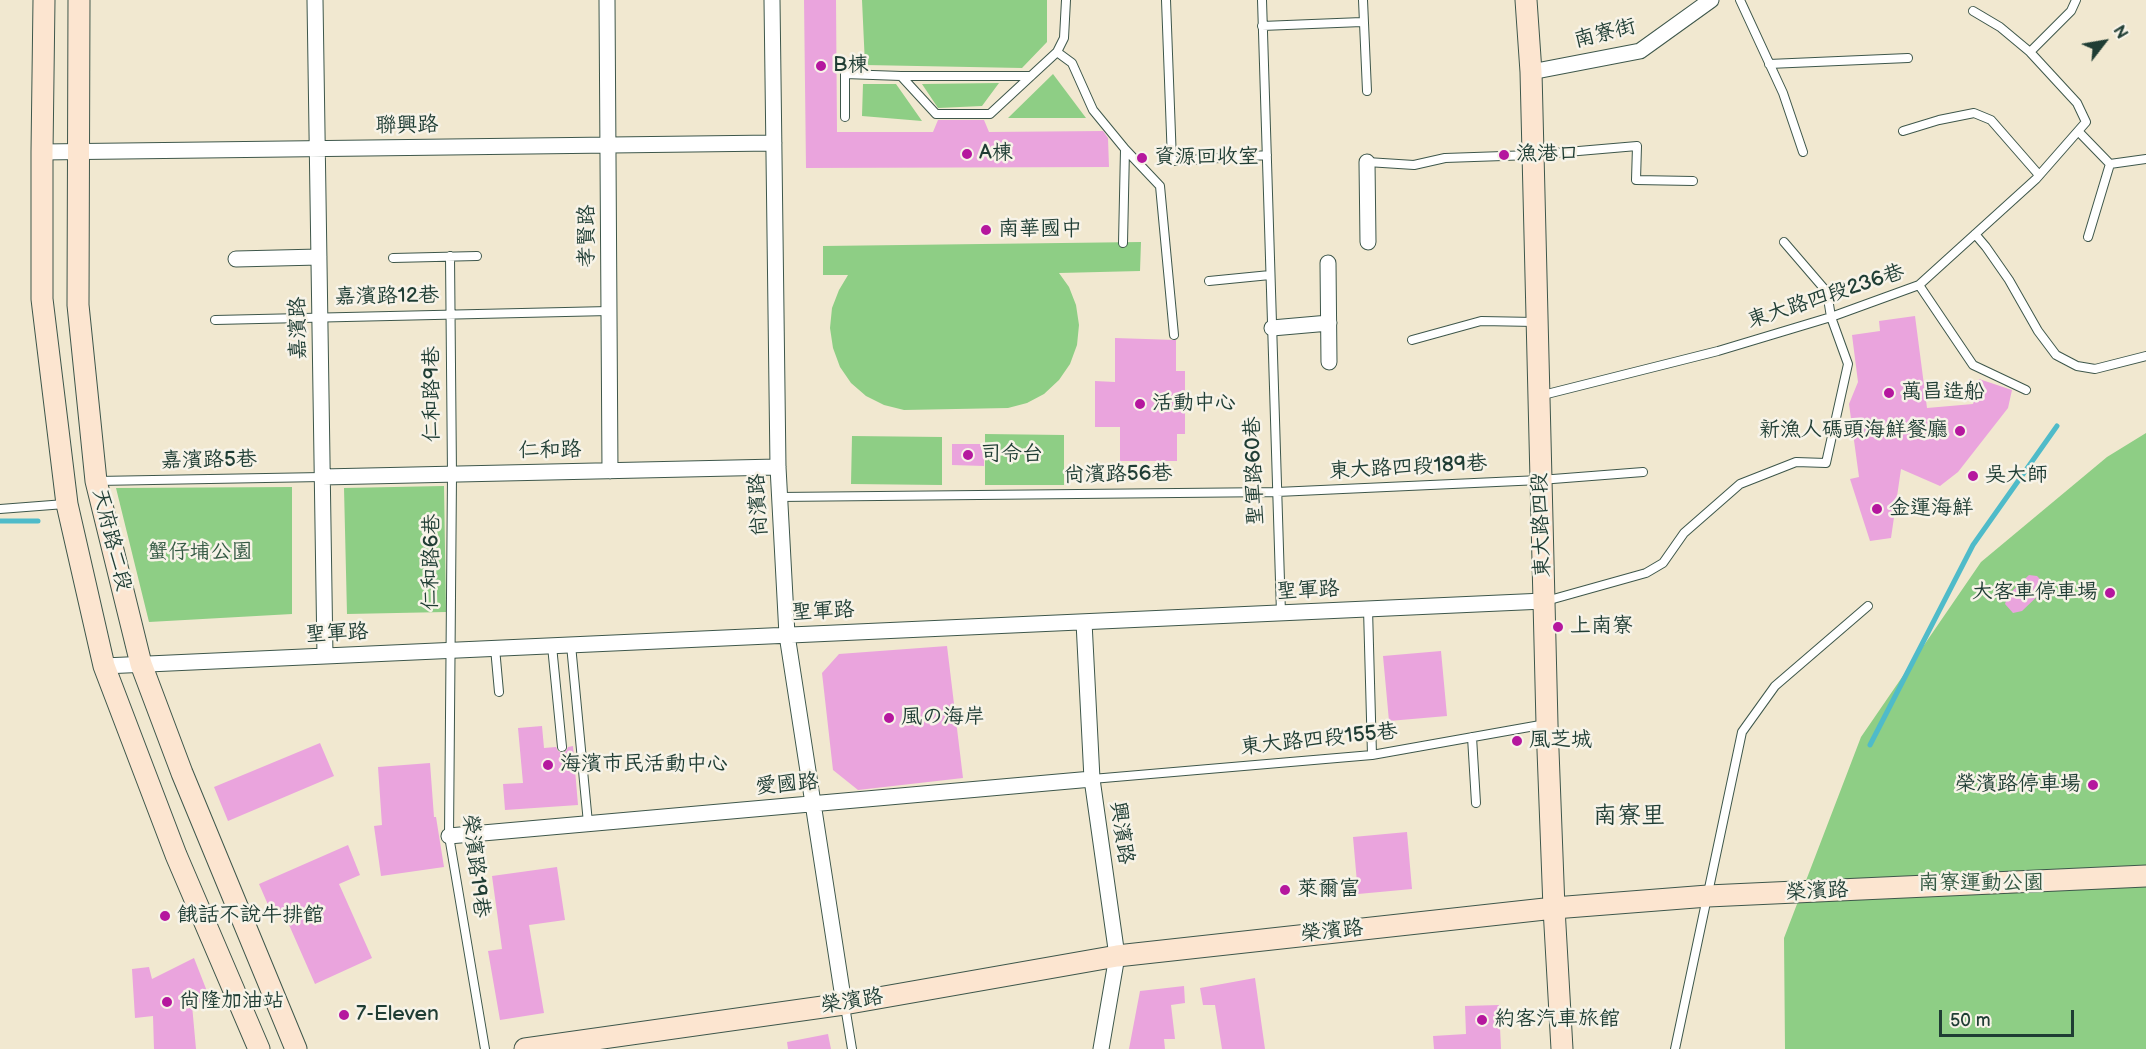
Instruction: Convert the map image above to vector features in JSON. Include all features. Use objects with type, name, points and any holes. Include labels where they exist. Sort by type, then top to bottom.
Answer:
[{"type":"street","name":"天府路二段","points":[[44,0],[42,299],[67,504],[104,666],[176,855],[259,1049]]},
{"type":"street","name":"天府路二段","points":[[79,0],[78,305],[96,481],[141,664],[182,773],[296,1049]]},
{"type":"street","name":"嘉濱路","points":[[315,0],[325,656]]},
{"type":"street","name":"孝賢路","points":[[607,0],[610,471]]},
{"type":"street","name":"尚濱路","points":[[772,0],[778,467],[787,635],[844,1004]]},
{"type":"street","name":"東大路四段","points":[[1526,0],[1531,72],[1547,724],[1562,1049]]},
{"type":"street","name":"南寮街","points":[[1531,72],[1640,51],[1704,2]]},
{"type":"street","name":"聯興路","points":[[42,152],[774,143]]},
{"type":"street","points":[[1367,162],[1368,242]]},
{"type":"street","points":[[236,259],[319,257]]},
{"type":"street","points":[[1328,263],[1329,362]]},
{"type":"street","points":[[1272,328],[1329,323]]},
{"type":"street","name":"仁和路","points":[[322,477],[778,467]]},
{"type":"street","name":"聖軍路","points":[[104,666],[1544,601]]},
{"type":"street","name":"興濱路","points":[[1084,622],[1092,779],[1117,956],[1101,1049]]},
{"type":"street","name":"愛國路","points":[[449,836],[1092,779]]},
{"type":"street","name":"榮濱路","points":[[525,1049],[844,1004],[1117,956],[1554,908],[1708,896],[2146,876]]},
{"type":"lane","points":[[901,76],[936,114],[990,114],[1057,52],[1064,38],[1066,0]]},
{"type":"lane","points":[[1166,0],[1172,161],[1267,155]]},
{"type":"lane","name":"聖軍路60巷","points":[[1262,0],[1281,613]]},
{"type":"lane","points":[[1363,0],[1362,22],[1367,91]]},
{"type":"lane","points":[[1740,0],[1783,93],[1803,152]]},
{"type":"lane","points":[[2030,52],[2072,11],[2076,0]]},
{"type":"lane","points":[[1973,11],[2000,27],[2030,52],[2077,103],[2086,122],[2078,130],[2110,164]]},
{"type":"lane","points":[[1263,26],[1362,22]]},
{"type":"lane","points":[[1057,52],[1072,63],[1093,110],[1160,186],[1174,335]]},
{"type":"lane","points":[[1769,64],[1908,58]]},
{"type":"lane","points":[[845,117],[845,74],[1031,76]]},
{"type":"lane","points":[[1903,131],[1939,120],[1974,113],[1991,120],[2039,175]]},
{"type":"lane","name":"東大路四段236巷","points":[[1538,396],[1718,351],[1831,317],[1919,285],[2039,175],[2078,130]]},
{"type":"lane","points":[[1367,162],[1414,165],[1445,158],[1532,155],[1637,146],[1636,180],[1693,181]]},
{"type":"lane","points":[[1123,243],[1125,149]]},
{"type":"lane","points":[[2110,164],[2146,159]]},
{"type":"lane","points":[[2088,237],[2110,164]]},
{"type":"lane","points":[[1975,234],[2009,280],[2038,331],[2056,355],[2077,366],[2095,369],[2146,356]]},
{"type":"lane","points":[[1544,601],[1646,573],[1662,563],[1684,533],[1740,484],[1796,462],[1826,463],[1848,364],[1831,317],[1827,292],[1784,242]]},
{"type":"lane","name":"嘉濱路12巷","points":[[450,256],[451,314]]},
{"type":"lane","name":"嘉濱路12巷","points":[[393,258],[477,256]]},
{"type":"lane","points":[[1209,281],[1270,275]]},
{"type":"lane","points":[[1919,285],[1973,365],[2026,390]]},
{"type":"lane","name":"嘉濱路12巷","points":[[215,320],[609,311]]},
{"type":"lane","name":"仁和路9巷","points":[[451,314],[452,475]]},
{"type":"lane","points":[[1412,340],[1481,321],[1536,322]]},
{"type":"lane","name":"東大路四段189巷","points":[[1277,492],[1540,480],[1643,472]]},
{"type":"lane","name":"仁和路6巷","points":[[449,650],[452,475]]},
{"type":"lane","name":"嘉濱路5巷","points":[[96,481],[322,477]]},
{"type":"lane","name":"尚濱路56巷","points":[[780,497],[1277,492]]},
{"type":"lane","points":[[0,509],[67,504]]},
{"type":"lane","points":[[1675,1049],[1742,732],[1775,686],[1868,606]]},
{"type":"lane","points":[[1368,609],[1372,755]]},
{"type":"lane","points":[[571,645],[588,823]]},
{"type":"lane","points":[[552,646],[562,747]]},
{"type":"lane","points":[[495,648],[499,692]]},
{"type":"lane","name":"榮濱路19巷","points":[[449,650],[449,836],[484,1049]]},
{"type":"lane","name":"東大路四段155巷","points":[[1092,779],[1372,755],[1547,724]]},
{"type":"lane","points":[[1472,737],[1476,803]]},
{"type":"lane","points":[[844,1004],[852,1049]]},
{"type":"green space","points":[[862,0],[1047,0],[1047,42],[1022,68],[865,65]]},
{"type":"green space","points":[[1053,74],[1086,118],[1008,118]]},
{"type":"green space","points":[[999,83],[982,106],[938,108],[922,84]]},
{"type":"green space","points":[[863,84],[896,84],[922,121],[862,116]]},
{"type":"green space","points":[[1141,242],[1140,271],[1059,273],[1069,287],[1076,305],[1079,325],[1077,345],[1070,364],[1059,380],[1044,394],[1027,403],[1008,408],[904,410],[884,405],[866,396],[851,383],[840,367],[833,348],[830,328],[832,308],[848,275],[823,275],[823,246]]},
{"type":"green space","name":"南寮運動公園","points":[[2146,433],[2146,1049],[1785,1049],[1784,938],[1861,737],[1981,562],[2107,457]]},
{"type":"green space","points":[[985,434],[1064,435],[1064,485],[985,485]]},
{"type":"green space","points":[[852,436],[942,437],[942,485],[851,484]]},
{"type":"green space","points":[[444,486],[446,612],[347,614],[344,488]]},
{"type":"green space","name":"蟹仔埔公園","points":[[292,487],[292,614],[149,622],[116,488]]},
{"type":"building","name":"A棟","points":[[804,0],[836,0],[837,132],[933,132],[938,120],[984,120],[989,132],[1103,131],[1108,138],[1109,167],[806,168]]},
{"type":"building","points":[[1915,316],[1927,408],[1973,404],[1979,379],[2012,390],[2008,408],[1958,472],[1940,486],[1901,469],[1891,538],[1870,541],[1850,479],[1859,477],[1849,404],[1858,382],[1852,335],[1880,331],[1879,321]]},
{"type":"building","name":"活動中心","points":[[1115,338],[1176,340],[1176,371],[1185,371],[1185,434],[1177,434],[1177,461],[1120,461],[1120,427],[1095,427],[1095,381],[1115,382]]},
{"type":"building","name":"司令台","points":[[952,444],[984,444],[984,466],[952,465]]},
{"type":"building","points":[[2029,575],[2037,576],[2044,583],[2044,590],[2022,611],[2013,613],[2005,604],[2008,595]]},
{"type":"building","points":[[947,646],[963,778],[858,790],[833,770],[822,673],[839,654]]},
{"type":"building","points":[[1441,651],[1447,716],[1389,721],[1383,656]]},
{"type":"building","name":"海濱市民活動中心","points":[[542,726],[544,748],[556,747],[562,753],[568,747],[573,746],[578,805],[505,810],[503,784],[523,783],[518,728]]},
{"type":"building","points":[[320,743],[334,776],[228,821],[214,787]]},
{"type":"building","points":[[430,763],[434,817],[436,817],[444,867],[381,876],[374,826],[382,825],[378,767]]},
{"type":"building","points":[[1407,832],[1412,889],[1358,894],[1353,837]]},
{"type":"building","points":[[348,845],[360,875],[339,884],[372,958],[315,984],[282,909],[272,914],[259,884]]},
{"type":"building","points":[[557,867],[565,920],[529,925],[544,1013],[500,1020],[488,951],[502,949],[492,876]]},
{"type":"building","name":"尚隆加油站","points":[[194,958],[210,999],[192,1005],[196,1049],[154,1049],[153,1016],[135,1018],[132,969],[149,967],[152,979]]},
{"type":"building","points":[[1255,978],[1265,1049],[1222,1049],[1215,1005],[1203,1005],[1200,988]]},
{"type":"building","points":[[1184,986],[1185,1003],[1171,1005],[1175,1039],[1164,1039],[1165,1049],[1129,1049],[1140,991]]},
{"type":"building","name":"約客汽車旅館","points":[[1499,1005],[1501,1049],[1434,1049],[1433,1036],[1466,1034],[1465,1006]]},
{"type":"building","points":[[828,1034],[831,1049],[788,1049],[787,1042]]},
{"type":"waterway","points":[[1870,745],[1973,545],[2057,426]]},
{"type":"waterway","points":[[0,521],[38,521]]},
{"type":"place","name":"B棟","points":[[821,66]]},
{"type":"place","name":"A棟","points":[[967,154]]},
{"type":"place","name":"漁港口","points":[[1504,155]]},
{"type":"place","name":"資源回收室","points":[[1142,158]]},
{"type":"place","name":"南華國中","points":[[986,230]]},
{"type":"place","name":"萬昌造船","points":[[1889,393]]},
{"type":"place","name":"活動中心","points":[[1140,404]]},
{"type":"place","name":"新漁人碼頭海鮮餐廳","points":[[1960,431]]},
{"type":"place","name":"司令台","points":[[968,455]]},
{"type":"place","name":"吳大師","points":[[1973,476]]},
{"type":"place","name":"金運海鮮","points":[[1877,509]]},
{"type":"place","name":"大客車停車場","points":[[2110,593]]},
{"type":"place","name":"上南寮","points":[[1558,627]]},
{"type":"place","name":"風の海岸","points":[[889,718]]},
{"type":"place","name":"風芝城","points":[[1517,741]]},
{"type":"place","name":"海濱市民活動中心","points":[[548,765]]},
{"type":"place","name":"榮濱路停車場","points":[[2093,785]]},
{"type":"place","name":"萊爾富","points":[[1285,890]]},
{"type":"place","name":"餓話不說牛排館","points":[[165,916]]},
{"type":"place","name":"尚隆加油站","points":[[167,1002]]},
{"type":"place","name":"7-Eleven","points":[[344,1015]]},
{"type":"place","name":"約客汽車旅館","points":[[1482,1020]]},
{"type":"district","name":"南寮里","points":[[1629,817]]}]
